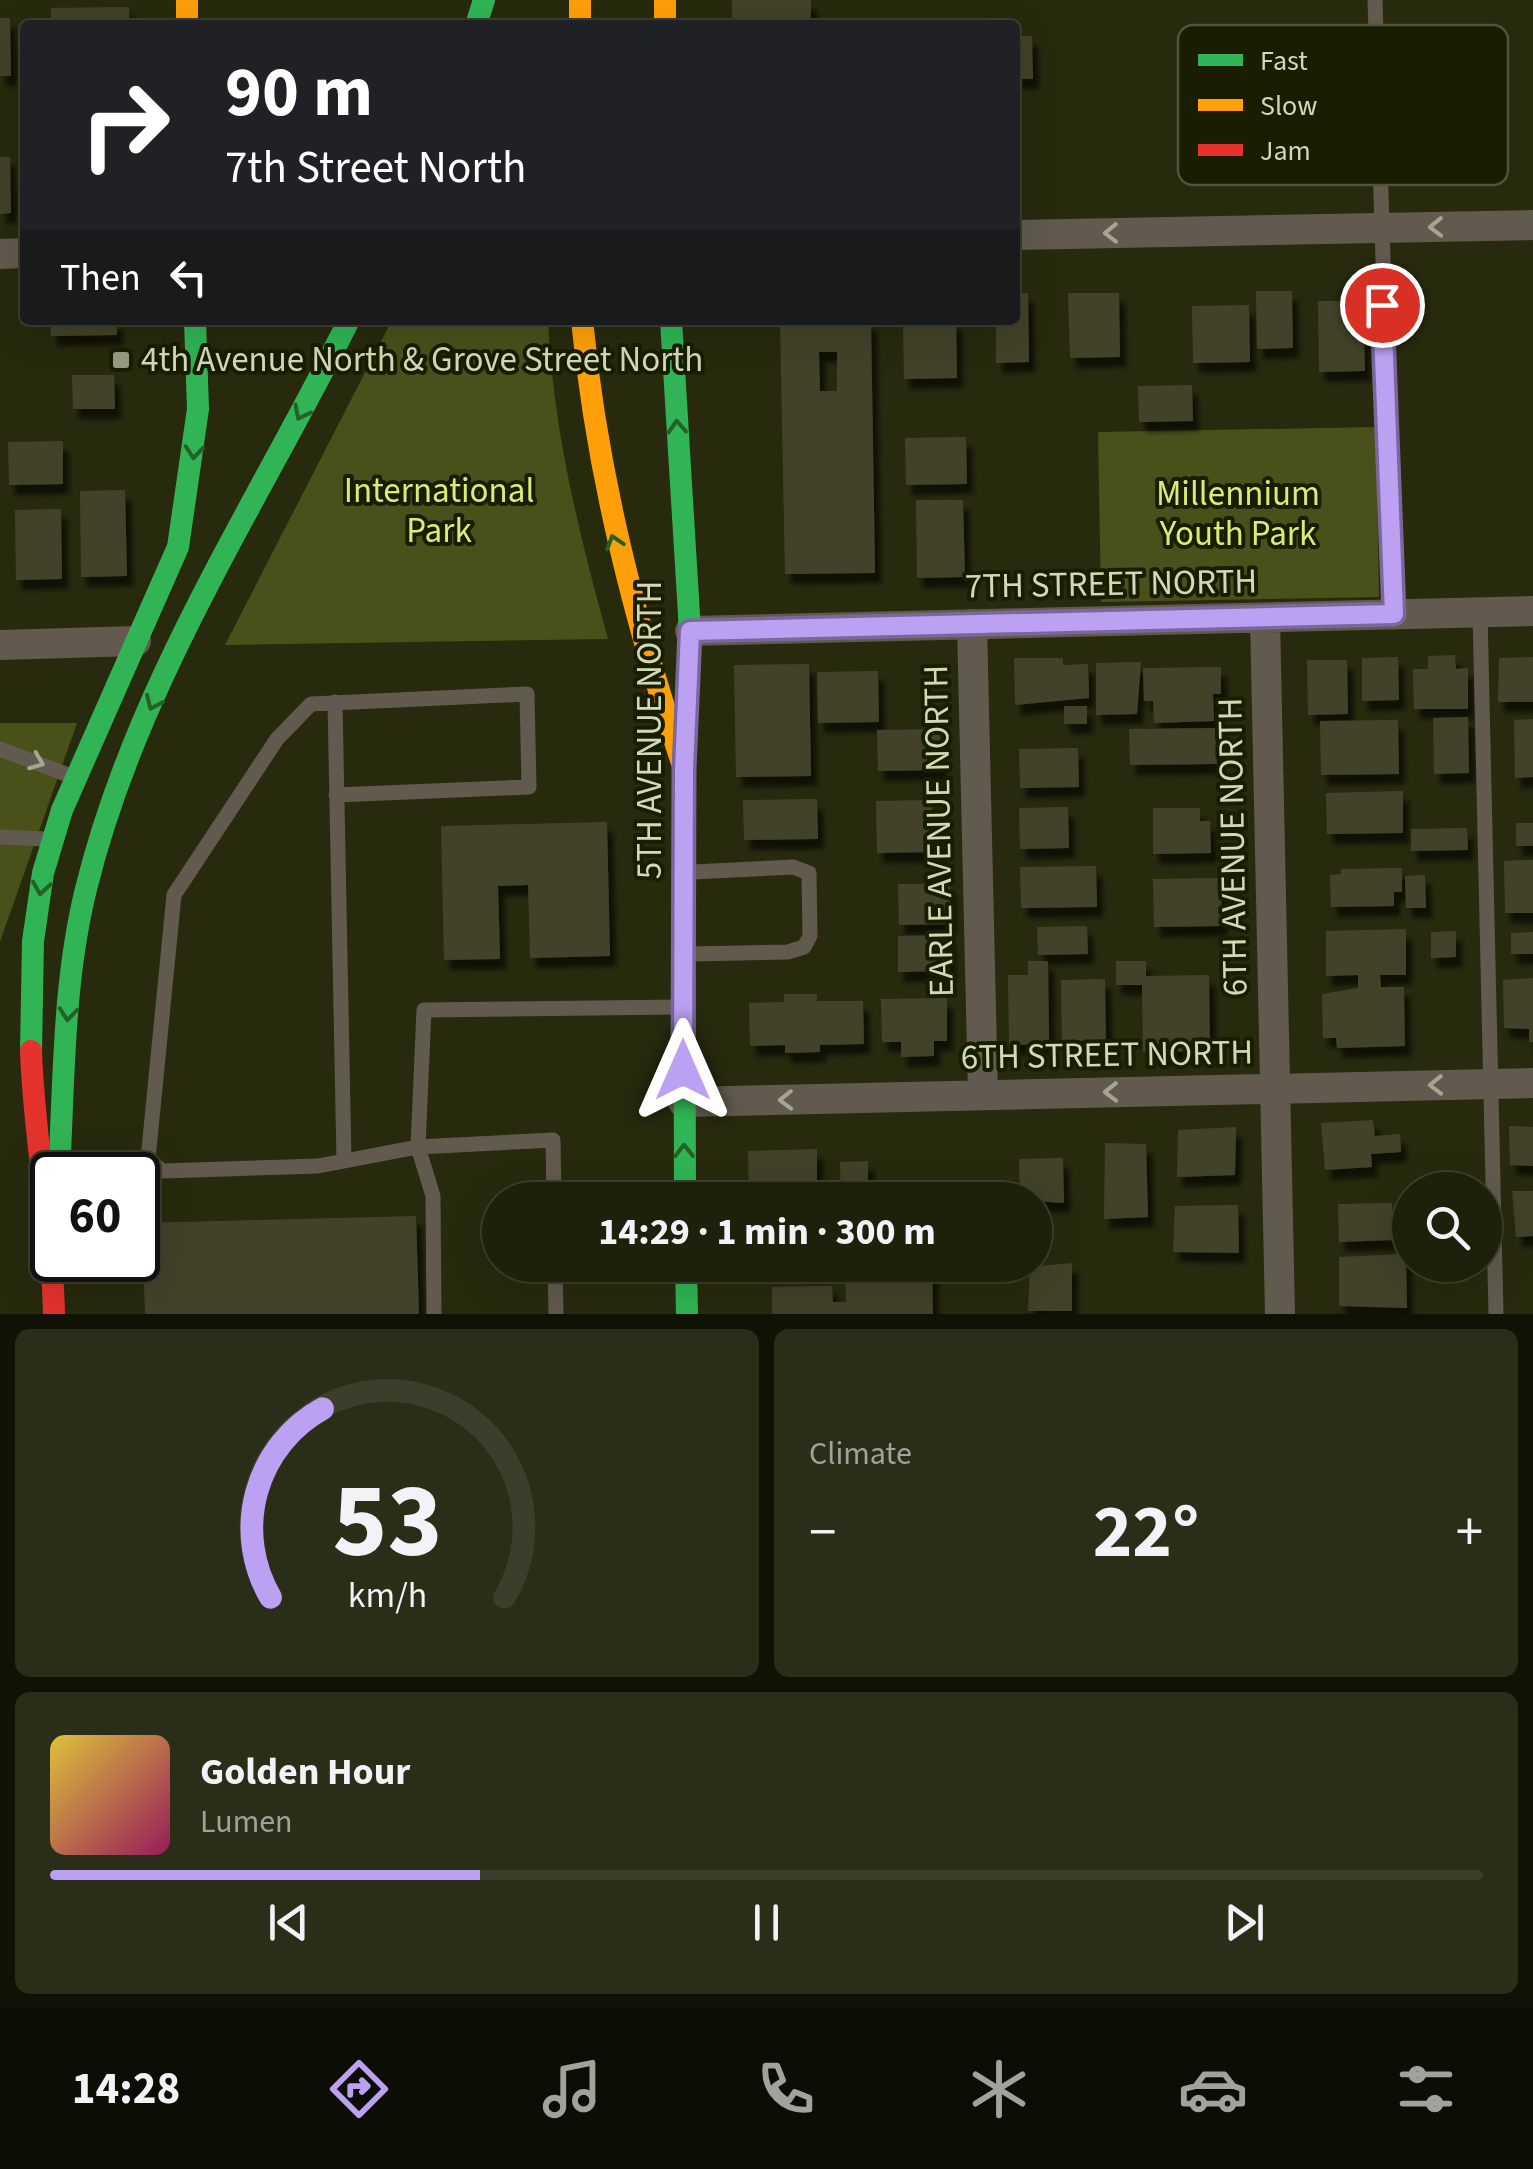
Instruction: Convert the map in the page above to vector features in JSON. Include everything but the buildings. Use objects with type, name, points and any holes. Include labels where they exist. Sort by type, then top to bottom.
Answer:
[{"type":"main road","points":[[37,1152],[30,1002],[32,941],[52,839],[74,777],[163,586],[186,513],[198,409],[195,325]]},
{"type":"main road","points":[[60,1152],[73,957],[104,826],[161,685],[346,325]]},
{"type":"main road","points":[[583,325],[596,454],[611,532],[684,769]]},
{"type":"main road","name":"5TH AVENUE NORTH","points":[[671,325],[690,631],[684,769],[685,1182]]},
{"type":"main road","points":[[53,1282],[54,1314]]},
{"type":"main road","points":[[686,1282],[687,1314]]},
{"type":"street","points":[[1020,235],[1533,225]]},
{"type":"street","name":"7TH STREET NORTH","points":[[690,631],[1533,612]]},
{"type":"street","name":"6TH AVENUE NORTH","points":[[1266,618],[1280,1314]]},
{"type":"street","name":"EARLE AVENUE NORTH","points":[[972,624],[983,1095]]},
{"type":"street","points":[[0,645],[136,641]]},
{"type":"street","name":"6TH STREET NORTH","points":[[683,1102],[1533,1083]]},
{"type":"lane","points":[[1375,0],[1375,25]]},
{"type":"lane","points":[[1378,185],[1394,614]]},
{"type":"lane","points":[[1480,612],[1496,1314]]},
{"type":"lane","points":[[336,795],[529,787],[527,694],[310,704],[277,739],[174,895],[148,1159],[162,1171],[318,1166],[418,1146],[553,1140],[554,1182]]},
{"type":"lane","points":[[335,702],[344,1161]]},
{"type":"lane","points":[[0,749],[74,777]]},
{"type":"lane","points":[[0,836],[52,839]]},
{"type":"lane","points":[[683,954],[788,952],[804,947],[810,936],[811,887],[809,873],[793,868],[684,873]]},
{"type":"lane","points":[[434,1314],[433,1196],[418,1146],[424,1010],[683,1007]]},
{"type":"lane","points":[[555,1282],[556,1314]]},
{"type":"green space","name":"International Park","points":[[389,325],[548,325],[562,441],[608,639],[225,645]]},
{"type":"green space","name":"Millennium Youth Park","points":[[1376,427],[1379,597],[1101,602],[1098,432]]},
{"type":"green space","points":[[0,723],[77,723],[0,942]]},
{"type":"traffic: fast","points":[[478,20],[484,0]]},
{"type":"traffic: fast","points":[[31,1051],[33,941],[43,873],[62,810],[178,547],[198,409],[195,325]]},
{"type":"traffic: fast","points":[[60,1152],[66,1031],[78,924],[108,814],[135,740],[201,598],[346,325]]},
{"type":"traffic: fast","points":[[671,325],[690,631],[684,769],[685,1182]]},
{"type":"traffic: fast","points":[[686,1282],[687,1314]]},
{"type":"traffic: slow","points":[[187,0],[187,20]]},
{"type":"traffic: slow","points":[[580,0],[580,20]]},
{"type":"traffic: slow","points":[[665,0],[665,20]]},
{"type":"traffic: slow","points":[[583,325],[597,435],[620,548],[684,769]]},
{"type":"traffic: jam","points":[[31,1051],[54,1314]]},
{"type":"place","name":"4th Avenue North & Grove Street North","points":[[121,360]]},
{"type":"route","points":[[683,1070],[684,769],[690,631],[1394,614],[1382,305]]}]
